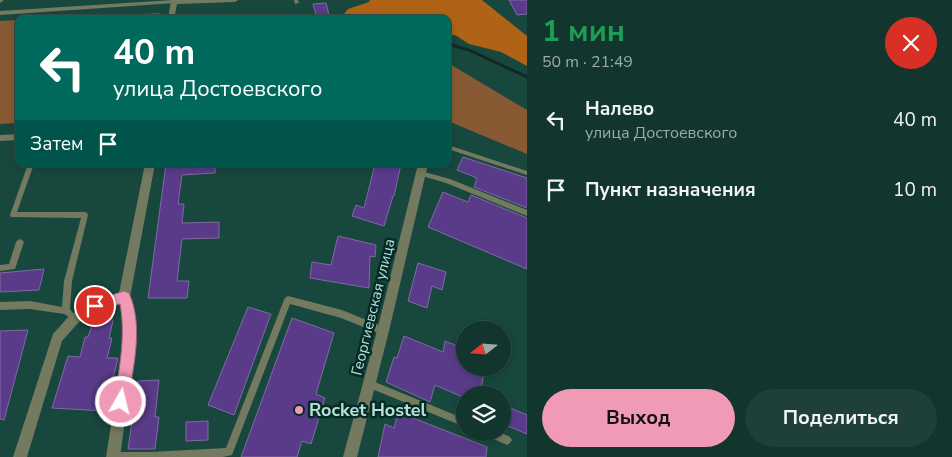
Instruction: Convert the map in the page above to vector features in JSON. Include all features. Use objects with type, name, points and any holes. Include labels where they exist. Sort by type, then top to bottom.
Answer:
[{"type":"street","points":[[0,13],[138,2],[235,0]]},
{"type":"street","points":[[172,15],[174,1]]},
{"type":"street","points":[[0,138],[15,137]]},
{"type":"street","points":[[113,457],[129,347],[129,320],[124,297],[149,167]]},
{"type":"street","name":"Георгиевская улица","points":[[350,457],[384,331],[422,168]]},
{"type":"street","points":[[20,457],[57,338],[70,315],[124,297]]},
{"type":"lane","points":[[451,148],[527,173]]},
{"type":"lane","points":[[0,306],[30,305],[70,315],[68,281],[85,215],[13,215],[30,167]]},
{"type":"lane","points":[[422,168],[448,181],[527,213]]},
{"type":"lane","points":[[0,268],[12,267],[20,242]]},
{"type":"lane","points":[[113,457],[150,457],[229,452],[288,300],[342,314],[384,331]]},
{"type":"lane","points":[[370,384],[456,419]]},
{"type":"shaded area","points":[[370,0],[482,0],[527,36],[527,66],[501,52],[469,44],[455,35],[451,35],[451,15],[343,15],[348,9]]},
{"type":"shaded area","points":[[160,13],[162,15],[124,15]]},
{"type":"shaded area","points":[[15,20],[15,123],[0,124],[0,21]]},
{"type":"shaded area","points":[[451,65],[527,110],[527,154],[451,122]]},
{"type":"building","points":[[509,0],[527,0],[527,14],[517,15]]},
{"type":"building","points":[[326,3],[329,15],[316,15],[313,4]]},
{"type":"building","points":[[463,157],[527,178],[527,208],[474,187],[477,178],[457,170]]},
{"type":"building","points":[[166,167],[215,167],[215,173],[182,175],[178,204],[184,204],[182,223],[219,222],[219,238],[182,239],[177,281],[189,281],[187,298],[148,298]]},
{"type":"building","points":[[374,167],[400,167],[394,196],[384,226],[352,216],[356,205],[364,208]]},
{"type":"building","points":[[443,192],[468,202],[471,195],[527,218],[527,269],[428,227]]},
{"type":"building","points":[[338,236],[376,245],[375,257],[370,256],[369,288],[310,278],[312,262],[331,265]]},
{"type":"building","points":[[418,263],[446,272],[442,290],[432,286],[427,308],[408,301]]},
{"type":"building","points":[[44,269],[39,290],[0,292],[0,273]]},
{"type":"building","points":[[248,307],[271,314],[234,415],[208,405]]},
{"type":"building","points":[[105,314],[109,315],[113,321],[109,338],[112,338],[107,358],[118,358],[105,411],[52,408],[68,356],[80,357],[85,337],[88,337],[94,320]]},
{"type":"building","points":[[292,318],[334,333],[316,394],[325,398],[311,444],[302,441],[297,457],[241,457]]},
{"type":"building","points":[[28,330],[4,420],[0,419],[0,331]]},
{"type":"building","points":[[404,336],[443,352],[445,341],[456,345],[456,376],[484,376],[482,386],[456,386],[456,394],[435,385],[430,402],[386,382],[394,357],[397,358]]},
{"type":"building","points":[[159,380],[155,417],[159,417],[155,449],[128,449],[138,381]]},
{"type":"building","points":[[511,408],[527,415],[527,434],[511,427]]},
{"type":"building","points":[[398,412],[456,435],[456,441],[472,441],[487,447],[486,457],[378,457],[385,424],[394,428]]},
{"type":"building","points":[[208,421],[208,440],[186,441],[186,422]]},
{"type":"waterway","points":[[451,45],[469,50],[527,77]]},
{"type":"place","name":"Rocket Hostel","points":[[299,410]]},
{"type":"route","points":[[95,306],[124,297],[129,320],[129,347],[121,402]]}]
